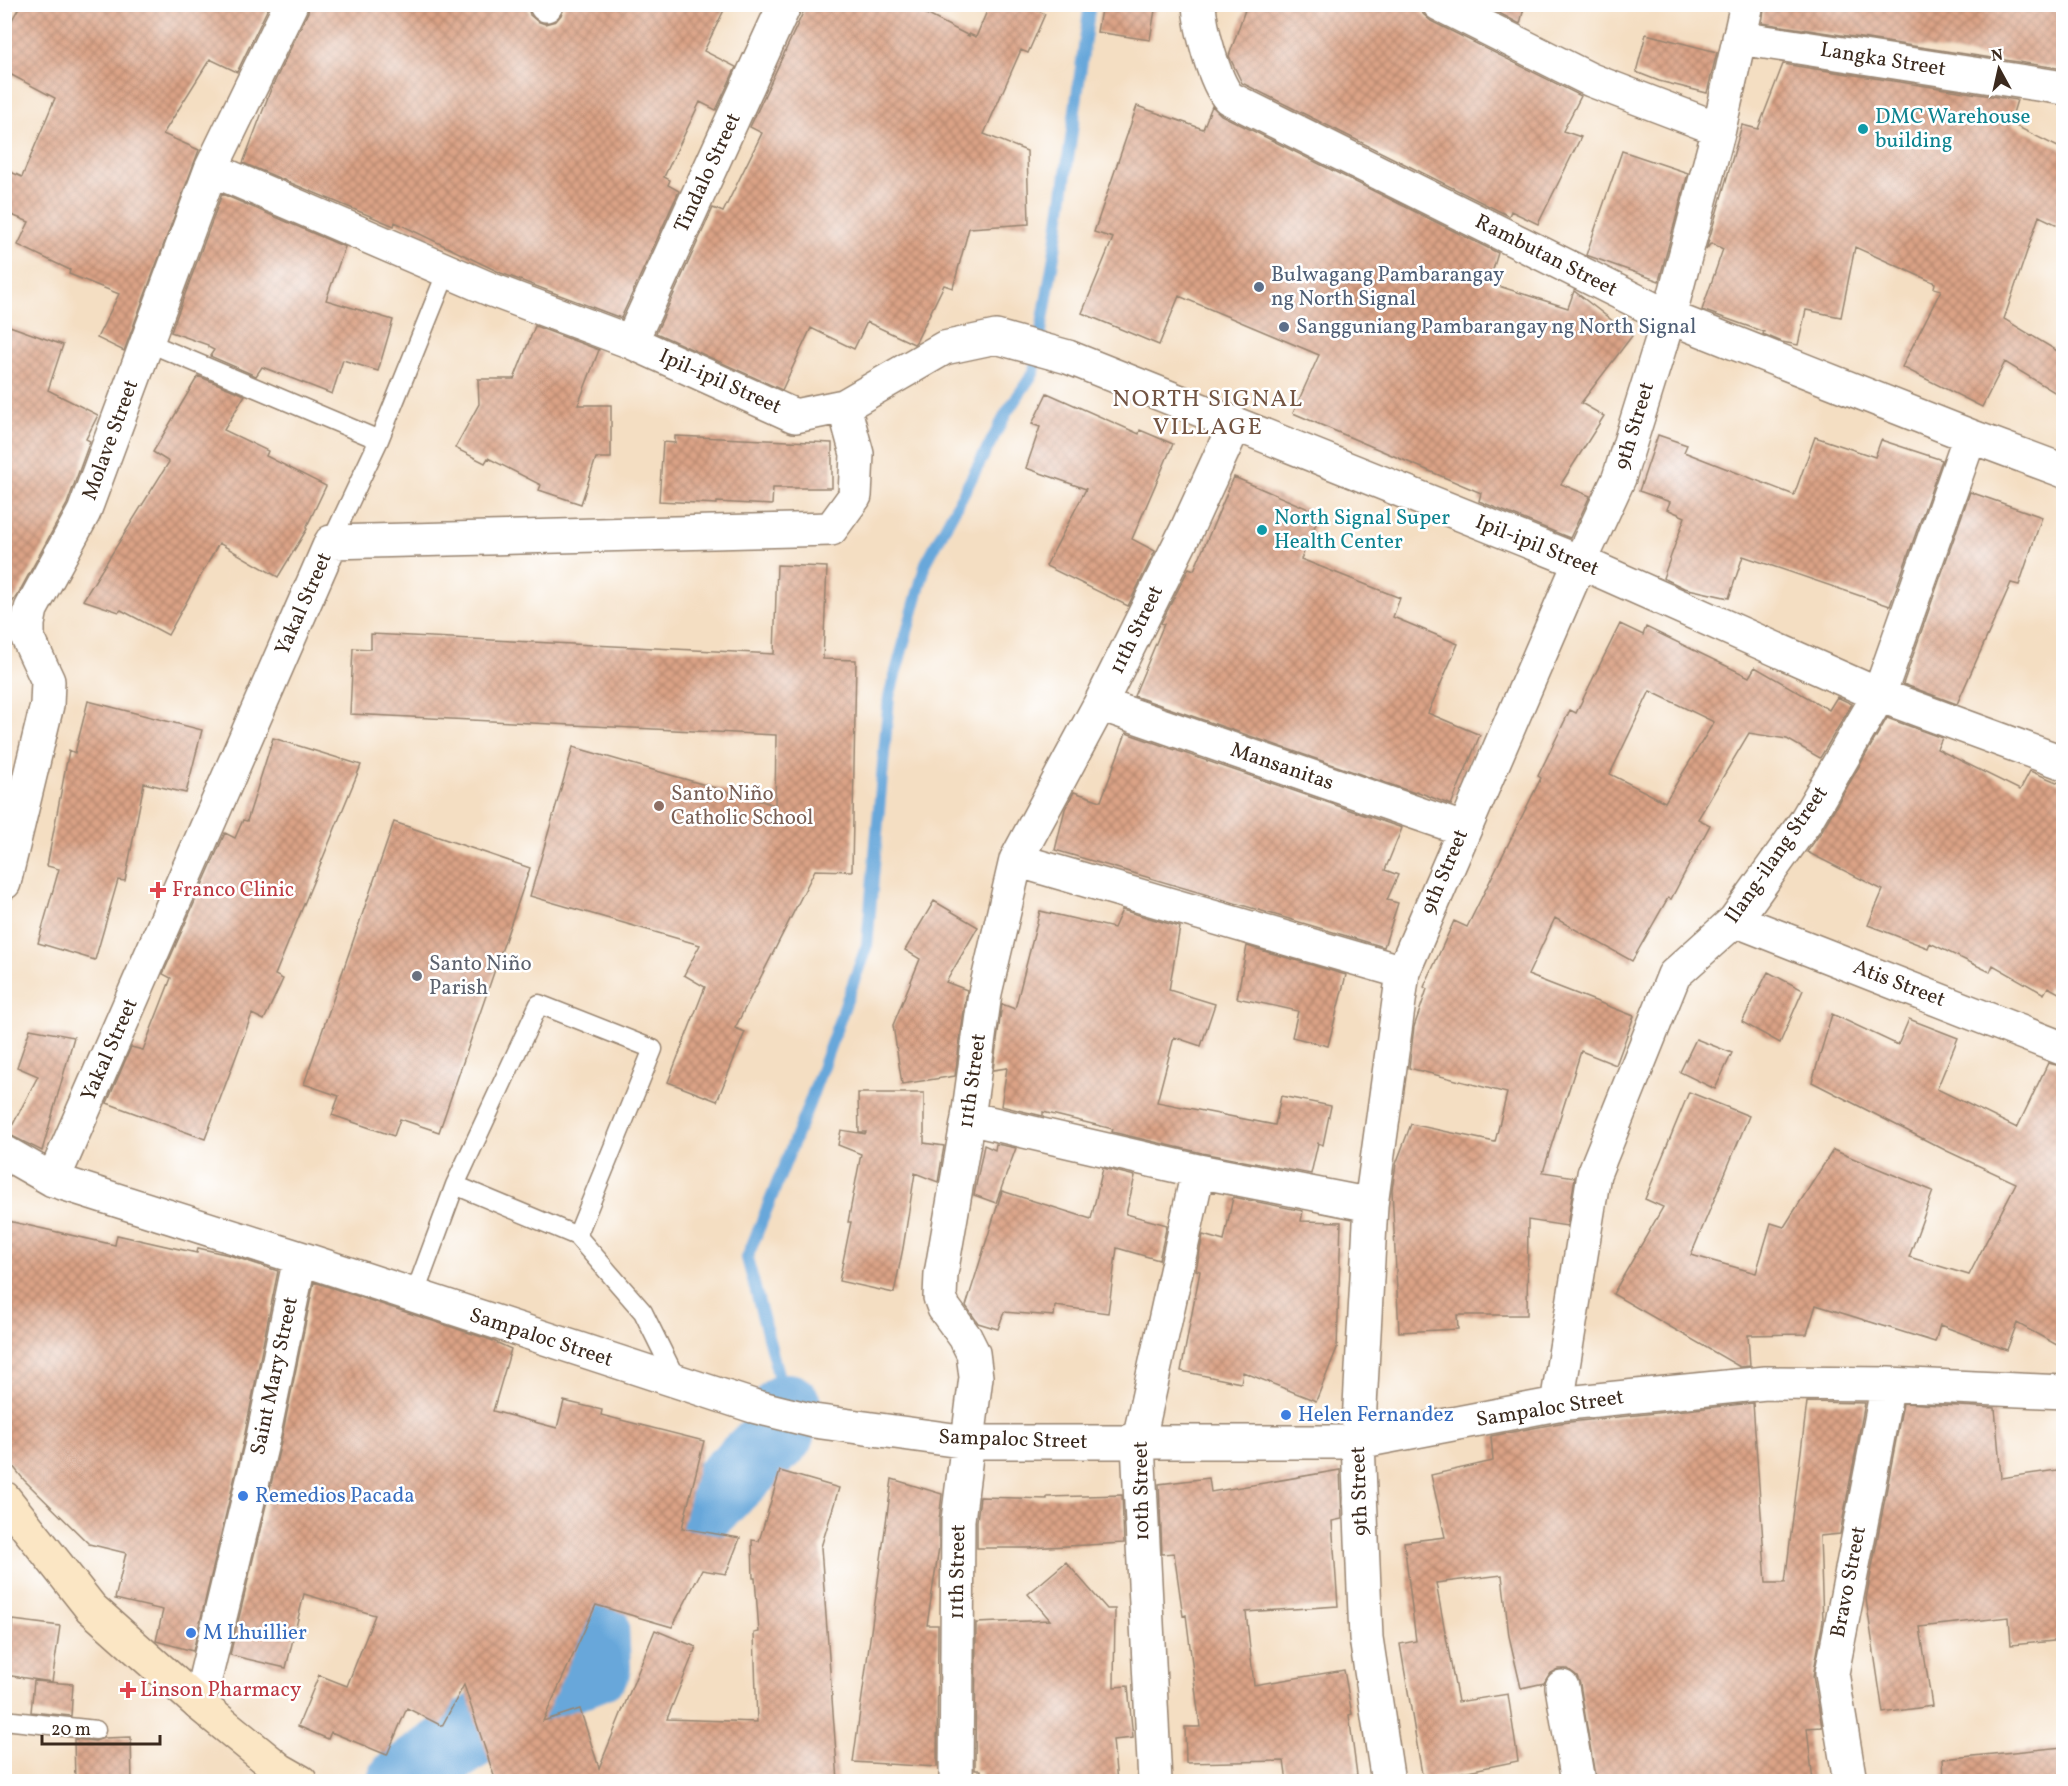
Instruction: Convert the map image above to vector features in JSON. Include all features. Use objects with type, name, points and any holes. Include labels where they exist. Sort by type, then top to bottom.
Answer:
[{"type":"main road","points":[[4,1498],[91,1608],[199,1704],[280,1770],[301,1782]]},
{"type":"street","name":"Molave Street","points":[[4,883],[46,705],[48,681],[28,638],[31,609],[84,512],[211,169],[291,4]]},
{"type":"street","name":"Tindalo Street","points":[[631,342],[785,4]]},
{"type":"street","name":"Rambutan Street","points":[[1199,4],[1199,18],[1219,82],[1229,98],[1669,317],[2064,471]]},
{"type":"street","points":[[1439,4],[1591,80],[1719,129]]},
{"type":"street","name":"9th Street","points":[[1388,1782],[1366,1638],[1358,1442],[1371,1205],[1403,972],[1580,562],[1619,478],[1669,317],[1719,129],[1747,4]]},
{"type":"street","name":"Langka Street","points":[[1739,38],[2064,88]]},
{"type":"street","name":"Ipil-ipil Street","points":[[211,169],[447,271],[631,342],[795,416],[844,406],[945,348],[996,337],[1068,357],[1580,562],[1879,695],[2064,763]]},
{"type":"street","name":"Yakal Street","points":[[53,1180],[331,542],[831,529],[855,496],[857,454],[844,406]]},
{"type":"street","name":"11th Street","points":[[956,1782],[958,1520],[976,1377],[973,1353],[965,1337],[944,1308],[940,1297],[941,1274],[968,1118],[985,993],[1016,860],[1100,704],[1186,531],[1235,424]]},
{"type":"street","name":"Ilang-ilang Street","points":[[1557,1404],[1594,1174],[1674,975],[1735,920],[1805,822],[1879,695],[1970,436]]},
{"type":"street","name":"Mansanitas","points":[[1100,704],[1463,830]]},
{"type":"street","points":[[1016,860],[1403,972]]},
{"type":"street","name":"Atis Street","points":[[1735,920],[2064,1049]]},
{"type":"street","points":[[968,1118],[1198,1171],[1371,1205]]},
{"type":"street","name":"Sampaloc Street","points":[[4,1152],[53,1180],[753,1406],[814,1421],[968,1442],[1138,1444],[1358,1442],[1557,1404],[1766,1383],[1888,1384],[2064,1392]]},
{"type":"street","name":"10th Street","points":[[1155,1782],[1138,1444],[1198,1171]]},
{"type":"street","name":"Saint Mary Street","points":[[199,1704],[261,1447],[300,1258]]},
{"type":"street","name":"Bravo Street","points":[[1850,1782],[1832,1673],[1888,1384]]},
{"type":"street","points":[[1562,1687],[1578,1782]]},
{"type":"lane","points":[[331,542],[379,440],[447,271]]},
{"type":"lane","points":[[147,342],[379,440]]},
{"type":"lane","points":[[414,1296],[455,1185],[539,1004],[653,1049],[577,1236]]},
{"type":"lane","points":[[455,1185],[577,1236],[643,1312],[677,1382]]},
{"type":"lane","points":[[4,1720],[96,1730]]},
{"type":"building","points":[[21,4],[270,4],[237,72],[210,59],[163,134],[199,150],[124,351],[97,338],[119,294],[69,274],[70,270],[18,245],[29,222],[4,212],[4,169],[22,177],[55,98],[4,71],[4,34]]},
{"type":"building","points":[[309,4],[527,4],[530,15],[545,24],[556,21],[562,14],[565,4],[727,4],[704,51],[736,67],[716,110],[700,102],[664,177],[670,180],[668,185],[679,191],[621,318],[501,273],[395,222],[394,226],[243,163],[271,89],[308,12]]},
{"type":"building","points":[[807,4],[907,4],[969,36],[969,34],[976,37],[990,4],[1024,4],[1045,14],[1028,53],[1021,50],[984,134],[1027,151],[1029,224],[969,228],[953,288],[944,285],[914,344],[867,322],[854,349],[811,328],[782,390],[656,333],[713,208],[723,212],[762,133],[750,127]]},
{"type":"building","points":[[1102,4],[1156,4],[1150,40],[1097,32]]},
{"type":"building","points":[[1247,4],[1420,4],[1423,14],[1431,21],[1581,96],[1563,131],[1581,137],[1538,224],[1511,211],[1509,216],[1242,83],[1229,56]]},
{"type":"building","points":[[1482,4],[1525,4],[1520,24]]},
{"type":"building","points":[[1765,4],[2064,4],[2064,69],[1762,23]]},
{"type":"building","points":[[1646,34],[1717,52],[1707,93],[1659,81],[1636,72]]},
{"type":"building","points":[[1783,64],[2017,100],[2010,123],[2064,150],[2064,228],[2039,216],[2004,319],[2064,355],[2064,398],[2005,362],[1982,407],[1902,367],[1941,290],[1934,288],[1935,283],[1855,247],[1841,317],[1806,310],[1798,345],[1782,342],[1763,334],[1764,332],[1702,310],[1723,249],[1711,243],[1706,250],[1742,125],[1758,129]]},
{"type":"building","points":[[1137,106],[1203,129],[1212,106],[1221,115],[1498,253],[1489,283],[1568,308],[1574,291],[1632,336],[1581,403],[1604,416],[1561,484],[1590,496],[1570,538],[1479,501],[1481,493],[1293,413],[1319,355],[1179,296],[1159,345],[1082,313],[1113,238],[1094,232]]},
{"type":"building","points":[[1622,151],[1688,173],[1659,281],[1586,255]]},
{"type":"building","points":[[222,194],[345,247],[326,300],[393,320],[378,371],[343,360],[332,394],[262,367],[256,376],[210,356],[214,350],[208,345],[171,332]]},
{"type":"building","points":[[4,324],[63,345],[48,390],[98,415],[86,439],[90,441],[67,504],[18,594],[4,614]]},
{"type":"building","points":[[535,326],[599,350],[578,405],[611,405],[611,458],[596,458],[581,504],[539,490],[541,485],[488,458],[485,463],[455,448],[479,404],[478,379],[514,379]]},
{"type":"building","points":[[198,376],[245,395],[224,430],[268,451],[266,456],[326,486],[307,529],[278,577],[219,543],[168,635],[121,610],[119,612],[83,600],[169,462],[153,452]]},
{"type":"building","points":[[1047,393],[1139,434],[1140,430],[1173,444],[1132,539],[1155,551],[1128,606],[1046,566],[1086,489],[1026,468],[1040,427],[1032,424]]},
{"type":"building","points":[[1658,435],[1687,445],[1684,452],[1794,495],[1815,437],[1875,457],[1881,440],[1942,460],[1890,606],[1743,556],[1729,598],[1684,588],[1663,578],[1685,517],[1667,509],[1670,502],[1639,491]]},
{"type":"building","points":[[675,436],[832,443],[832,488],[773,488],[772,505],[659,501],[663,442],[675,443]]},
{"type":"building","points":[[1234,477],[1320,514],[1301,559],[1400,598],[1393,617],[1458,644],[1428,713],[1480,735],[1451,805],[1416,791],[1415,793],[1134,696],[1164,624],[1161,623],[1189,568],[1194,570]]},
{"type":"building","points":[[1970,492],[2042,517],[2019,585],[2011,583],[1957,704],[1903,684]]},
{"type":"building","points":[[777,565],[827,567],[823,659],[856,660],[852,871],[815,870],[735,1028],[745,1032],[717,1101],[668,1082],[705,987],[684,975],[700,945],[530,896],[573,747],[775,805],[776,735],[350,714],[353,648],[371,649],[371,634],[774,654]]},
{"type":"building","points":[[1620,624],[1643,635],[1646,627],[1749,677],[1755,667],[1829,710],[1837,697],[1852,704],[1820,758],[1787,739],[1749,733],[1698,819],[1710,825],[1671,899],[1668,898],[1632,961],[1555,918],[1528,975],[1634,1016],[1616,1065],[1581,1051],[1543,1172],[1575,1177],[1567,1226],[1528,1220],[1527,1315],[1457,1315],[1458,1329],[1399,1332],[1392,1190],[1396,1164],[1411,1124],[1495,1142],[1507,1093],[1409,1068],[1414,1027],[1427,989],[1424,987],[1454,921],[1467,927],[1541,778],[1538,776],[1570,710],[1576,713]],"holes":[[[1650,691],[1714,722],[1665,802],[1610,774]]]},
{"type":"building","points":[[88,701],[202,730],[186,793],[144,783],[125,881],[118,880],[95,960],[38,943],[59,869],[47,866],[69,750],[75,753]]},
{"type":"building","points":[[1887,718],[1942,738],[1937,749],[2020,790],[2030,771],[2064,785],[2064,996],[2048,987],[2044,994],[1993,965],[1990,972],[1930,943],[1928,948],[1868,925],[1883,890],[1807,852]]},
{"type":"building","points":[[1126,733],[1402,828],[1385,870],[1398,875],[1387,900],[1398,903],[1384,947],[1055,850],[1065,809],[1074,792],[1101,801]]},
{"type":"building","points":[[273,738],[361,765],[275,975],[283,979],[264,1020],[252,1014],[205,1139],[107,1103],[131,1047],[143,1050],[171,978],[163,974],[225,833],[235,838],[243,820],[247,821]]},
{"type":"building","name":"Santo Niño Parish","points":[[394,822],[530,868],[439,1132],[400,1119],[394,1136],[332,1115],[339,1096],[304,1084]]},
{"type":"building","points":[[934,901],[978,927],[946,982],[967,990],[955,1076],[902,1084],[893,1025],[920,959],[905,950]]},
{"type":"building","points":[[1122,910],[1180,927],[1169,990],[1215,1004],[1201,1046],[1174,1037],[1157,1102],[1275,1125],[1281,1096],[1331,1106],[1323,1145],[1318,1143],[1311,1174],[1202,1153],[1112,1132],[1113,1129],[1043,1112],[1043,1116],[1001,1106],[1007,1068],[993,1070],[1002,1004],[1015,1009],[1040,911],[1114,928]]},
{"type":"building","points":[[1247,946],[1346,975],[1328,1046],[1292,1037],[1298,1011],[1237,998]]},
{"type":"building","points":[[1768,972],[1803,990],[1780,1043],[1742,1022]]},
{"type":"building","points":[[1832,1014],[1898,1045],[1909,1019],[1958,1038],[1937,1089],[2017,1128],[2048,1063],[2064,1067],[2064,1349],[2017,1323],[2007,1350],[1940,1325],[1935,1342],[1816,1305],[1807,1334],[1748,1335],[1750,1366],[1740,1367],[1613,1294],[1663,1207],[1645,1199],[1689,1092],[1749,1116],[1691,1255],[1756,1273],[1771,1223],[1784,1227],[1833,1150],[1933,1191],[1909,1257],[1969,1275],[2016,1183],[1947,1151],[1812,1082]]},
{"type":"building","points":[[30,1029],[74,1037],[42,1151],[8,1134],[38,1076],[17,1067]]},
{"type":"building","points":[[1696,1039],[1732,1053],[1715,1089],[1680,1072]]},
{"type":"building","points":[[858,1093],[924,1093],[924,1143],[944,1146],[938,1182],[915,1173],[894,1293],[839,1281],[861,1154],[838,1145],[841,1130],[865,1134],[866,1132],[859,1132]]},
{"type":"building","points":[[996,1144],[1016,1148],[996,1203],[974,1195],[984,1145],[995,1150]]},
{"type":"building","points":[[1103,1168],[1135,1176],[1126,1214],[1167,1225],[1159,1260],[1117,1248],[1108,1313],[1055,1306],[1054,1316],[1004,1312],[998,1329],[978,1323],[966,1306],[1002,1191],[1091,1219]]},
{"type":"building","points":[[1233,1197],[1303,1211],[1301,1221],[1341,1222],[1337,1348],[1316,1401],[1243,1372],[1241,1383],[1181,1371],[1200,1271],[1196,1270],[1203,1235],[1224,1241]]},
{"type":"building","points":[[4,1220],[115,1245],[117,1235],[197,1253],[198,1248],[229,1255],[278,1271],[243,1443],[193,1651],[156,1641],[163,1610],[115,1599],[126,1553],[89,1544],[24,1480],[4,1455]]},
{"type":"building","points":[[314,1282],[491,1340],[511,1349],[493,1411],[557,1428],[564,1401],[602,1410],[601,1415],[704,1441],[682,1528],[740,1538],[726,1574],[702,1570],[672,1627],[596,1605],[543,1721],[580,1709],[599,1768],[655,1630],[696,1647],[667,1719],[757,1722],[754,1633],[759,1632],[755,1578],[753,1578],[752,1540],[759,1541],[780,1471],[839,1488],[821,1547],[838,1781],[496,1782],[464,1685],[442,1726],[407,1708],[387,1755],[331,1732],[328,1739],[298,1726],[319,1675],[347,1686],[375,1615],[304,1594],[286,1668],[230,1655],[279,1451]]},
{"type":"building","points":[[1807,1402],[1865,1403],[1840,1534],[1820,1536],[1823,1621],[1813,1676],[1822,1727],[1807,1728],[1813,1782],[1596,1782],[1577,1676],[1568,1669],[1558,1669],[1550,1673],[1544,1683],[1521,1688],[1509,1636],[1502,1575],[1436,1583],[1458,1702],[1508,1694],[1518,1761],[1423,1780],[1400,1644],[1416,1641],[1404,1542],[1445,1537],[1431,1475],[1493,1461],[1491,1436],[1560,1423],[1753,1403],[1766,1583],[1785,1583]]},
{"type":"building","points":[[1903,1403],[1995,1408],[2001,1478],[2064,1469],[2064,1640],[2011,1645],[2009,1617],[1920,1627],[1932,1706],[1883,1713],[1866,1599]]},
{"type":"building","points":[[1340,1470],[1342,1519],[1332,1521],[1338,1606],[1246,1612],[1254,1685],[1344,1670],[1352,1714],[1349,1715],[1357,1775],[1314,1782],[1287,1782],[1284,1761],[1186,1763],[1185,1727],[1200,1727],[1186,1615],[1183,1616],[1174,1553],[1162,1554],[1159,1484],[1209,1478],[1211,1492]]},
{"type":"building","points":[[892,1479],[942,1494],[939,1548],[927,1625],[938,1625],[937,1767],[853,1762]]},
{"type":"building","points":[[1122,1495],[1124,1543],[977,1548],[980,1497],[1047,1499],[1047,1497]]},
{"type":"building","points":[[1066,1562],[1107,1609],[1115,1609],[1114,1687],[1128,1686],[1133,1738],[1113,1740],[1117,1782],[981,1782],[981,1770],[975,1770],[976,1623],[1050,1620],[1028,1594]]},
{"type":"building","points":[[13,1620],[60,1626],[52,1682],[5,1675]]},
{"type":"building","points":[[34,1681],[73,1684],[71,1716],[31,1712]]},
{"type":"building","points":[[131,1737],[132,1782],[75,1782],[74,1739],[95,1741],[104,1738]]},
{"type":"building","points":[[2064,1747],[2064,1782],[1944,1782],[1943,1759]]},
{"type":"waterway","points":[[787,1408],[747,1258],[809,1104],[867,945],[889,697],[926,563],[1007,412],[1034,372],[1056,244],[1090,4]]},
{"type":"waterway","points":[[402,1782],[530,1693],[596,1667],[594,1626],[562,1577],[564,1548],[595,1524],[661,1514],[692,1518],[779,1434],[787,1408]]},
{"type":"place","name":"DMC Warehouse building","points":[[1863,129]]},
{"type":"place","name":"Bulwagang Pambarangay ng North Signal","points":[[1259,287]]},
{"type":"place","name":"Sangguniang Pambarangay ng North Signal","points":[[1284,327]]},
{"type":"place","name":"North Signal Super Health Center","points":[[1262,530]]},
{"type":"place","name":"Santo Niño Catholic School","points":[[659,806]]},
{"type":"place","name":"Franco Clinic","points":[[158,890]]},
{"type":"place","name":"Santo Niño Parish","points":[[417,976]]},
{"type":"place","name":"Helen Fernandez","points":[[1286,1415]]},
{"type":"place","name":"Remedios Pacada","points":[[243,1496]]},
{"type":"place","name":"M Lhuillier","points":[[191,1633]]},
{"type":"place","name":"Linson Pharmacy","points":[[128,1690]]},
{"type":"district","name":"NORTH SIGNAL VILLAGE","points":[[1208,414]]}]
